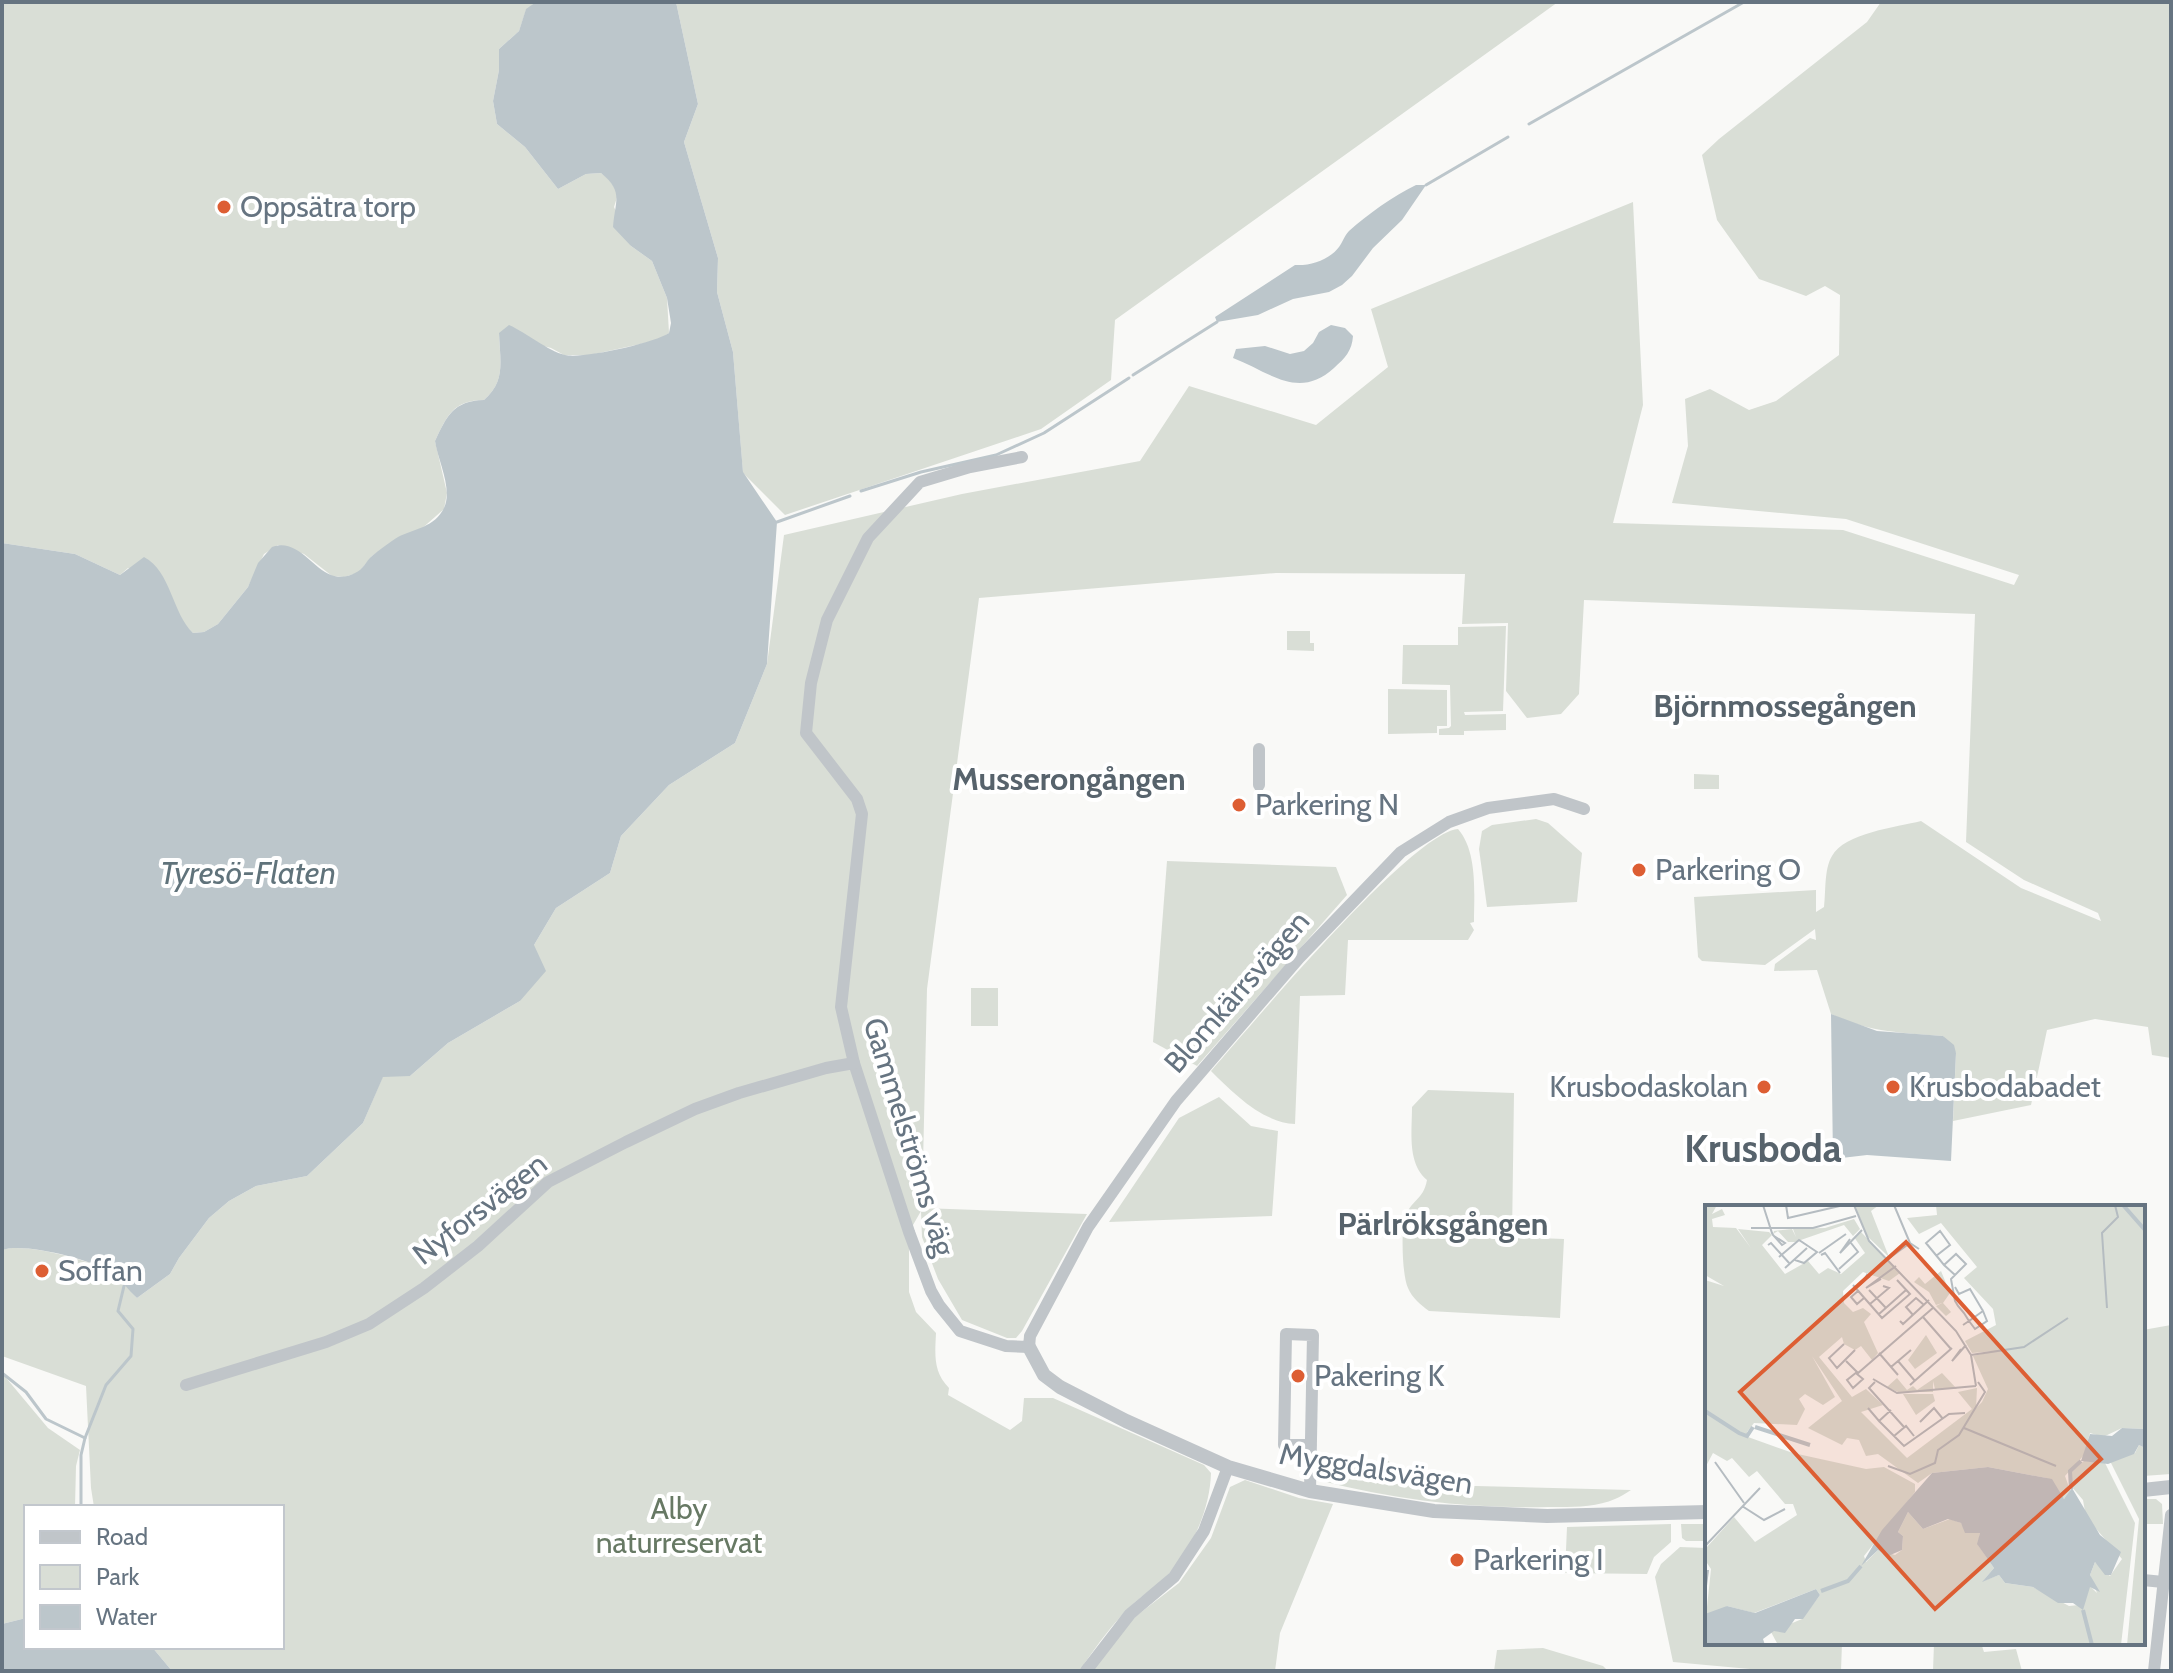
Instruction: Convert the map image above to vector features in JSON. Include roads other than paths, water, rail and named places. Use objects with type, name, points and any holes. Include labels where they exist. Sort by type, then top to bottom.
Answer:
[{"type":"street","name":"Gammelströms väg","points":[[1022,457],[970,467],[920,482],[868,538],[827,620],[811,683],[806,733],[857,799],[862,814],[841,1007],[854,1063],[909,1232],[931,1291],[960,1331],[1006,1346],[1029,1347]]},
{"type":"street","points":[[1259,749],[1259,785]]},
{"type":"street","name":"Blomkärrsvägen","points":[[1029,1347],[1030,1336],[1088,1227],[1176,1101],[1299,958],[1382,870],[1422,837],[1449,822],[1488,808],[1554,799],[1584,809]]},
{"type":"street","name":"Nyforsvägen","points":[[186,1385],[326,1342],[369,1324],[424,1288],[478,1246],[548,1182],[626,1142],[695,1109],[739,1093],[854,1063]]},
{"type":"street","points":[[1310,1491],[1311,1445],[1313,1335],[1286,1334],[1284,1445],[1311,1445]]},
{"type":"street","name":"Myggdalsvägen","points":[[1029,1347],[1044,1375],[1060,1387],[1126,1421],[1228,1467],[1310,1491],[1434,1511],[1547,1516],[1705,1512]]},
{"type":"street","points":[[1086,1671],[1130,1614],[1174,1577],[1204,1531],[1228,1467]]},
{"type":"street","points":[[2145,1490],[2171,1487]]},
{"type":"street","points":[[2154,1671],[2171,1515]]},
{"type":"street","points":[[2145,1580],[2163,1582]]},
{"type":"water","name":"Tyresö-Flaten","points":[[536,2],[676,2],[698,104],[684,142],[718,258],[717,292],[733,352],[743,472],[777,522],[767,664],[735,743],[669,785],[621,836],[610,873],[556,908],[534,945],[546,971],[520,1001],[448,1043],[410,1076],[383,1077],[363,1123],[307,1176],[256,1186],[229,1201],[209,1218],[170,1274],[137,1298],[114,1275],[88,1262],[40,1250],[2,1250],[2,543],[75,554],[120,575],[144,557],[160,572],[186,625],[193,633],[204,632],[218,624],[248,587],[258,563],[272,547],[289,546],[331,575],[347,576],[360,570],[372,556],[398,537],[424,527],[440,514],[447,492],[435,441],[452,412],[465,403],[484,400],[491,393],[499,378],[499,333],[509,325],[552,350],[574,356],[618,349],[669,333],[671,323],[667,298],[652,261],[631,246],[613,227],[616,197],[613,186],[601,173],[586,174],[558,189],[525,147],[497,124],[493,101],[499,70],[499,49],[519,31],[526,9]]},
{"type":"water","points":[[1416,185],[1426,185],[1402,220],[1342,285],[1329,292],[1293,299],[1258,315],[1217,322],[1215,317],[1295,265],[1325,259],[1356,225]]},
{"type":"water","points":[[1331,325],[1345,328],[1353,336],[1345,357],[1321,378],[1295,383],[1271,376],[1233,358],[1236,349],[1265,346],[1290,354],[1304,351],[1319,332]]},
{"type":"water","name":"Krusbodabadet","points":[[1831,1014],[1877,1031],[1943,1036],[1954,1045],[1951,1161],[1867,1155],[1833,1159]]},
{"type":"water","points":[[24,1618],[24,1649],[154,1649],[172,1671],[2,1671],[2,1624]]},
{"type":"waterway","points":[[1529,124],[1744,2]]},
{"type":"waterway","points":[[1426,185],[1508,137]]},
{"type":"waterway","points":[[1133,375],[1217,322]]},
{"type":"waterway","points":[[861,491],[921,472],[996,455],[1044,433],[1129,378]]},
{"type":"waterway","points":[[777,522],[850,496]]},
{"type":"waterway","points":[[85,1438],[106,1385],[131,1356],[133,1329],[118,1311],[124,1286]]},
{"type":"waterway","points":[[2,1373],[26,1392],[46,1419],[85,1438],[81,1455],[81,1505]]},
{"type":"place","name":"Oppsätra torp","points":[[224,207]]},
{"type":"place","name":"Parkering N","points":[[1239,805]]},
{"type":"place","name":"Parkering O","points":[[1639,870]]},
{"type":"place","name":"Krusbodaskolan","points":[[1764,1087]]},
{"type":"place","name":"Krusbodabadet","points":[[1893,1087]]},
{"type":"place","name":"Soffan","points":[[42,1271]]},
{"type":"place","name":"Pakering K","points":[[1298,1376]]},
{"type":"place","name":"Parkering I","points":[[1457,1560]]},
{"type":"district","name":"Björnmossegången","points":[[1785,706]]},
{"type":"district","name":"Musserongången","points":[[1069,779]]},
{"type":"district","name":"Krusboda","points":[[1763,1149]]},
{"type":"district","name":"Pärlröksgången","points":[[1443,1224]]},
{"type":"park label","name":"Alby naturreservat","points":[[679,1526]]}]
